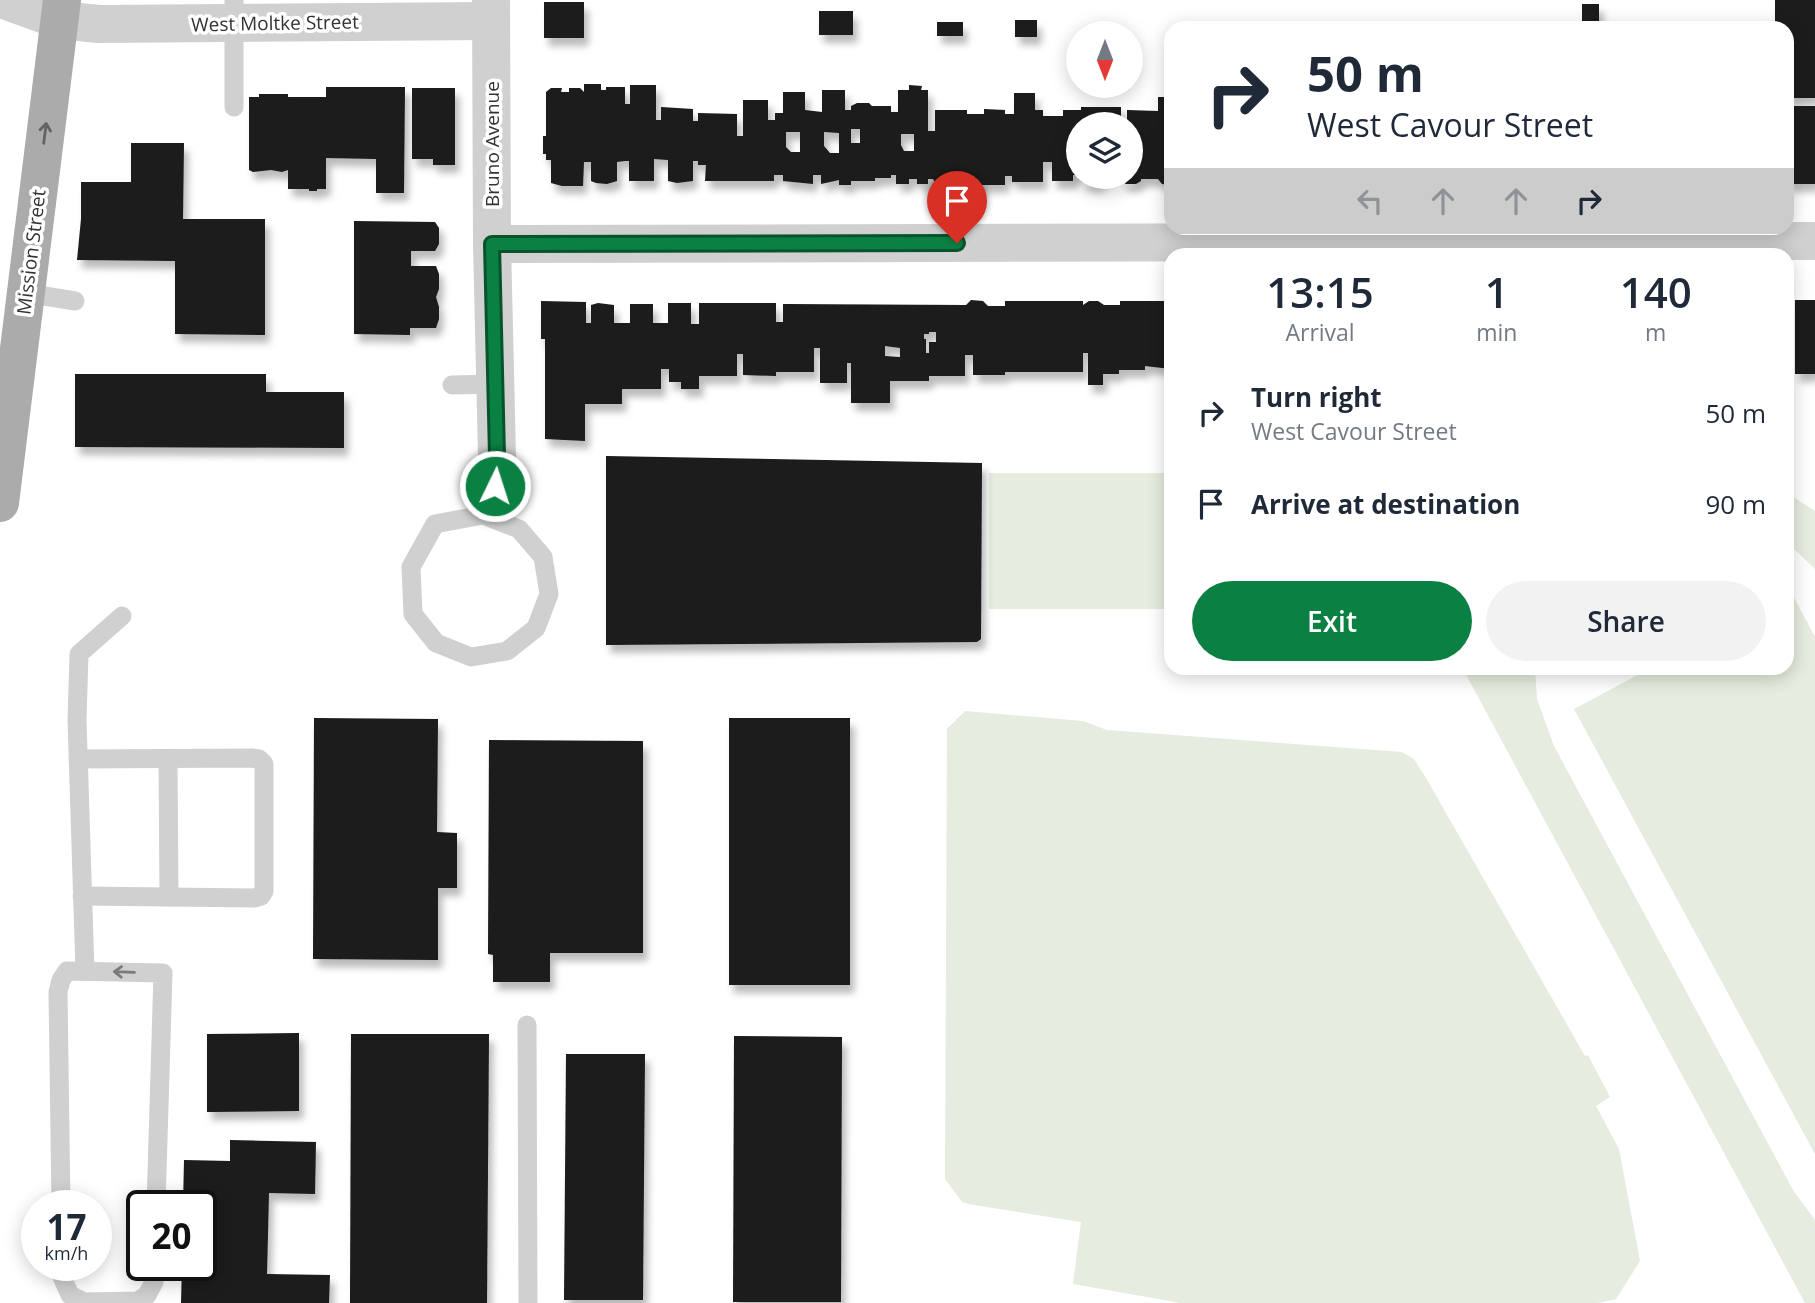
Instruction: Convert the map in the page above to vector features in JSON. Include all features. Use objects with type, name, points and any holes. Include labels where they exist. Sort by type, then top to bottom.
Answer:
[{"type":"main road","name":"Mission Street","points":[[0,503],[8,372],[26,293],[61,10]]},
{"type":"street","name":"West Moltke Street","points":[[4,0],[61,10],[99,24],[235,12],[491,11]]},
{"type":"street","name":"Bruno Avenue","points":[[491,11],[492,244],[497,456]]},
{"type":"street","points":[[492,244],[1815,241]]},
{"type":"lane","points":[[234,107],[235,12]]},
{"type":"lane","points":[[26,293],[75,301]]},
{"type":"lane","points":[[452,385],[495,384]]},
{"type":"lane","points":[[483,515],[495,486],[497,456]]},
{"type":"lane","points":[[483,515],[519,529],[535,548],[542,557],[549,594],[536,628],[507,651],[471,657],[436,643],[413,614],[411,567],[435,524],[483,515]]},
{"type":"lane","points":[[85,971],[78,759],[79,654],[122,616]]},
{"type":"lane","points":[[78,759],[252,758],[260,759],[264,764],[264,891],[261,896],[82,896]]},
{"type":"lane","points":[[169,759],[169,897]]},
{"type":"lane","points":[[61,1190],[58,992],[67,971],[85,971],[163,973],[156,1190]]},
{"type":"lane","points":[[527,1025],[528,1303]]},
{"type":"lane","points":[[64,1281],[70,1295],[84,1302],[138,1301],[147,1295],[154,1281]]},
{"type":"shaded area","points":[[989,473],[1164,473],[1164,609],[989,609]]},
{"type":"shaded area","points":[[1794,498],[1815,511],[1815,569],[1794,549]]},
{"type":"shaded area","points":[[1794,598],[1815,637],[1815,1154],[1574,709],[1638,675],[1794,675]]},
{"type":"shaded area","points":[[1466,675],[1535,675],[1537,699],[1554,746],[1793,1190],[1815,1220],[1815,1303],[1805,1303]]},
{"type":"shaded area","points":[[965,711],[1083,721],[1107,730],[1402,752],[1414,759],[1610,1097],[1596,1106],[1619,1149],[1640,1261],[1616,1299],[1598,1303],[1181,1303],[1073,1284],[1081,1222],[962,1202],[945,1179],[947,729]]},
{"type":"building","points":[[1775,0],[1815,0],[1815,98],[1794,98],[1794,21],[1775,21]]},
{"type":"building","points":[[544,2],[584,2],[584,38],[544,38]]},
{"type":"building","points":[[1582,4],[1599,4],[1599,21],[1582,21]]},
{"type":"building","points":[[819,11],[853,11],[853,35],[819,35]]},
{"type":"building","points":[[1015,20],[1037,20],[1037,37],[1015,37]]},
{"type":"building","points":[[937,22],[963,22],[963,36],[937,36]]},
{"type":"building","points":[[584,84],[601,84],[601,90],[606,90],[606,87],[625,87],[625,104],[630,104],[630,85],[656,85],[656,120],[661,120],[661,107],[693,109],[693,121],[698,121],[698,113],[737,114],[737,136],[743,136],[743,100],[768,100],[768,120],[775,120],[775,113],[783,113],[783,92],[805,92],[805,110],[822,112],[822,90],[845,90],[845,110],[851,110],[851,106],[857,103],[869,103],[872,106],[891,106],[891,112],[898,112],[898,90],[909,90],[909,85],[922,86],[921,90],[928,90],[928,131],[935,131],[935,110],[967,110],[967,114],[984,114],[984,109],[1005,110],[1005,114],[1014,114],[1014,93],[1035,93],[1035,110],[1043,110],[1043,116],[1063,116],[1063,110],[1081,110],[1081,107],[1121,107],[1121,112],[1066,112],[1066,181],[1052,181],[1052,162],[1043,162],[1043,182],[1012,182],[1012,176],[1005,176],[1005,185],[974,185],[974,176],[967,176],[967,180],[947,180],[944,184],[936,184],[933,179],[928,179],[928,184],[917,184],[917,179],[909,179],[909,184],[896,184],[896,175],[891,175],[891,178],[875,178],[875,181],[851,181],[851,185],[839,185],[839,180],[821,184],[821,175],[813,175],[813,184],[783,181],[783,175],[774,175],[774,181],[705,181],[706,165],[698,165],[698,161],[693,161],[693,181],[677,183],[668,181],[668,160],[654,159],[654,181],[629,181],[629,161],[625,161],[617,162],[617,181],[596,183],[591,181],[591,162],[584,162],[583,186],[562,186],[551,183],[551,160],[546,160],[546,154],[543,154],[543,136],[546,136],[546,92],[551,88],[562,88],[561,92],[569,92],[569,88],[580,88],[584,92]],"holes":[[[851,129],[860,129],[860,143],[851,143]],[[786,132],[800,132],[800,152],[791,152],[786,147]],[[824,132],[839,133],[839,153],[830,153],[824,146]],[[901,134],[914,134],[914,151],[904,151]]]},
{"type":"building","points":[[326,87],[405,87],[404,193],[376,193],[376,159],[326,158],[326,189],[317,191],[288,189],[288,170],[249,170],[249,97],[259,97],[259,94],[288,94],[288,97],[326,97]]},
{"type":"building","points":[[412,88],[455,88],[455,165],[433,165],[433,159],[412,159]]},
{"type":"building","points":[[1158,97],[1164,97],[1164,184],[1158,179],[1143,179],[1143,112],[1127,110],[1158,111]]},
{"type":"building","points":[[1794,106],[1815,106],[1815,184],[1794,184]]},
{"type":"building","points":[[131,143],[184,143],[183,219],[265,219],[265,335],[175,334],[175,261],[77,260],[81,182],[131,182]]},
{"type":"building","points":[[354,221],[435,222],[439,228],[439,244],[435,251],[411,251],[411,266],[436,266],[439,274],[436,297],[439,319],[436,328],[410,328],[410,335],[354,334]]},
{"type":"building","points":[[971,300],[983,301],[988,306],[1005,306],[1005,301],[1083,301],[1083,305],[1089,301],[1098,301],[1104,305],[1120,305],[1120,301],[1164,301],[1164,368],[1145,366],[1145,370],[1119,370],[1119,374],[1103,374],[1103,385],[1088,385],[1088,353],[1083,353],[1083,372],[1005,372],[1005,375],[973,375],[973,355],[965,355],[965,376],[929,376],[929,381],[890,381],[890,403],[851,403],[851,363],[847,363],[847,383],[820,383],[820,348],[814,348],[814,372],[776,372],[776,376],[743,375],[743,354],[737,354],[737,376],[699,376],[699,389],[681,389],[681,382],[669,382],[669,369],[661,369],[661,389],[622,389],[622,404],[585,404],[585,441],[545,439],[545,339],[541,339],[541,301],[586,302],[586,323],[591,323],[591,305],[598,303],[614,305],[614,323],[630,323],[630,304],[653,304],[653,323],[668,323],[668,303],[691,303],[691,324],[699,324],[699,303],[776,303],[776,322],[783,322],[783,304],[966,305]],"holes":[[[936,332],[936,342],[929,342],[929,353],[926,353],[924,334]],[[885,346],[900,348],[900,357],[885,356]]]},
{"type":"building","points":[[1795,300],[1815,300],[1815,374],[1795,374]]},
{"type":"building","points":[[75,374],[266,374],[266,392],[344,392],[344,448],[75,447]]},
{"type":"building","points":[[606,456],[982,463],[981,639],[977,642],[606,645]]},
{"type":"building","points":[[314,718],[438,719],[437,832],[457,833],[457,888],[438,888],[438,960],[313,959]]},
{"type":"building","points":[[729,718],[850,718],[850,985],[729,985]]},
{"type":"building","points":[[489,740],[643,741],[643,953],[550,953],[550,982],[493,982],[493,955],[488,954]]},
{"type":"building","points":[[299,1033],[299,1111],[207,1112],[207,1034]]},
{"type":"building","points":[[351,1034],[489,1034],[487,1303],[350,1303]]},
{"type":"building","points":[[734,1036],[842,1037],[841,1302],[733,1302]]},
{"type":"building","points":[[566,1054],[645,1054],[643,1300],[564,1300]]},
{"type":"building","points":[[230,1140],[316,1142],[315,1194],[269,1193],[267,1274],[330,1275],[329,1303],[181,1303],[182,1281],[217,1281],[217,1190],[183,1190],[184,1160],[230,1161]]},
{"type":"route","points":[[495,486],[497,456],[492,244],[957,243]]}]
